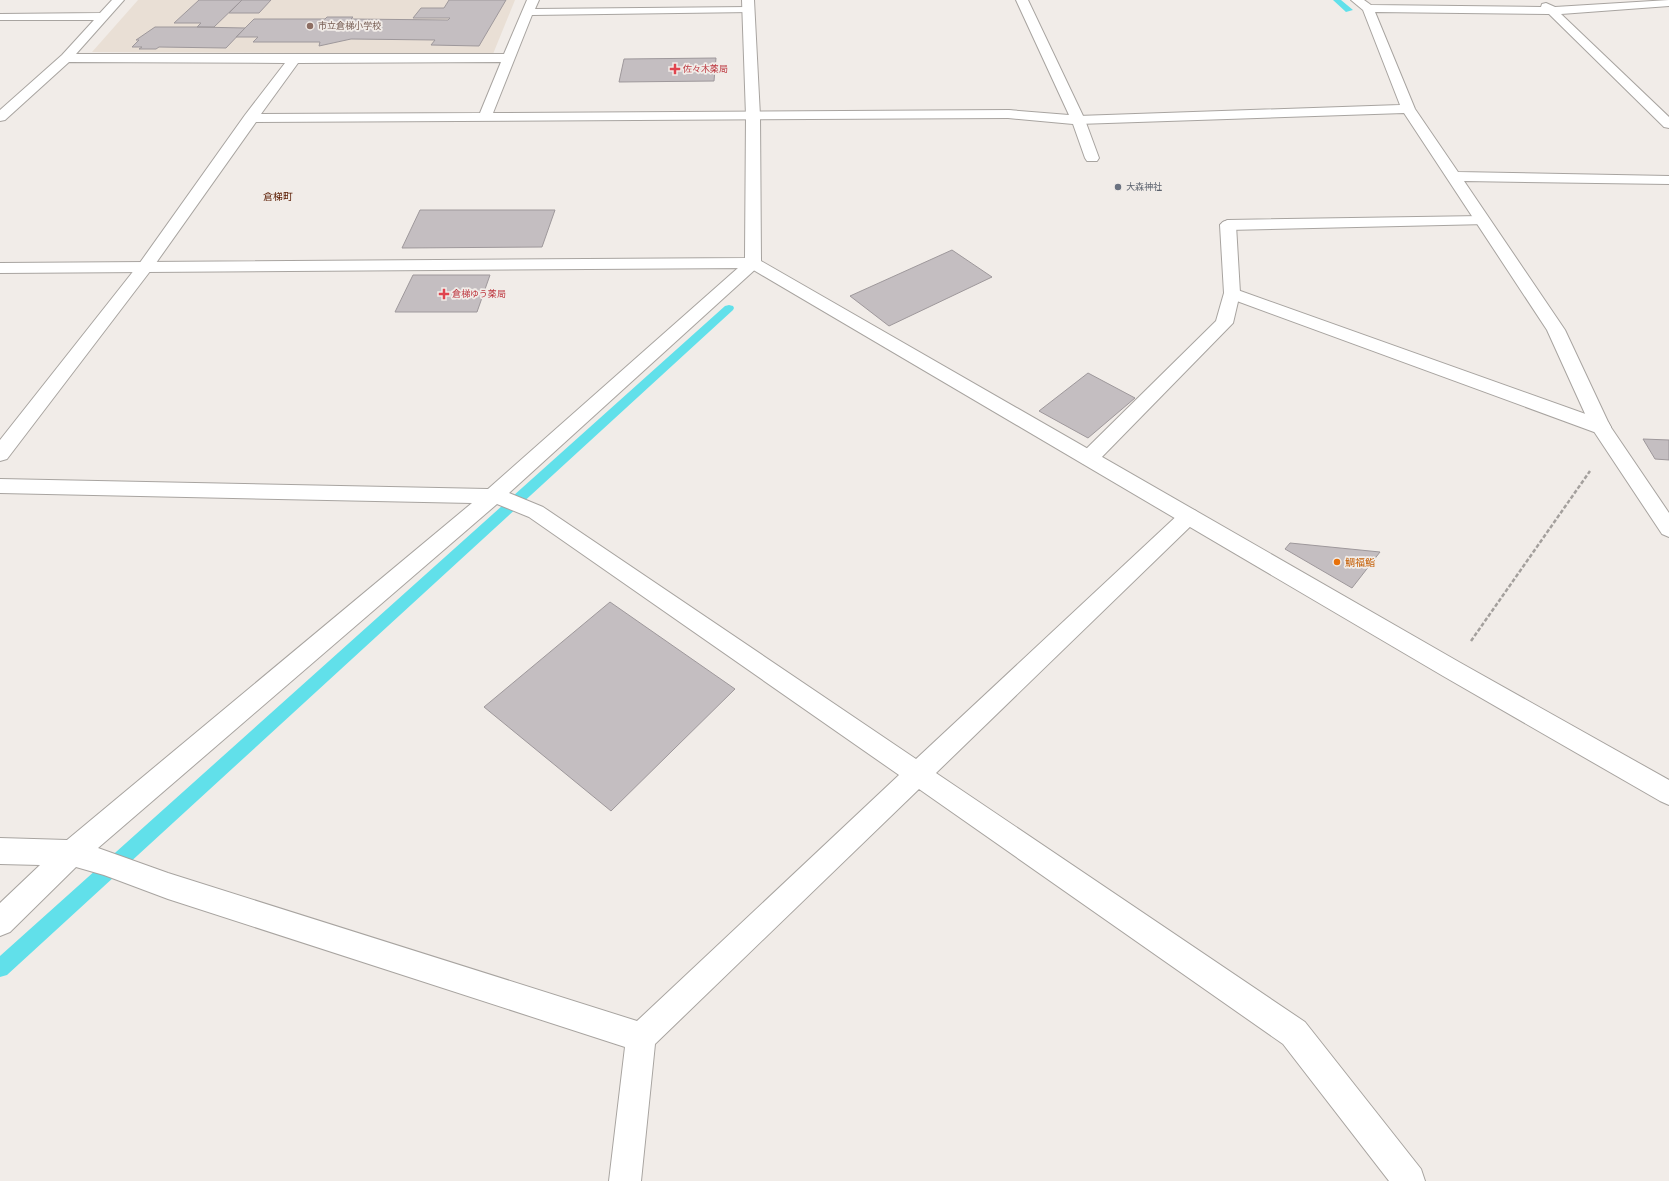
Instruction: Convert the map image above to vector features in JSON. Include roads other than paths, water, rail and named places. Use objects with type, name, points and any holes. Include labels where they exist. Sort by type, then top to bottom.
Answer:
[{"type":"street","points":[[0,117],[66,58],[118,0]]},
{"type":"street","points":[[485,116],[533,0]]},
{"type":"street","points":[[1022,0],[1078,120],[1092,158]]},
{"type":"street","points":[[1535,0],[1552,11],[1669,124]]},
{"type":"street","points":[[1669,4],[1552,11],[1362,4],[1408,109],[1556,330],[1606,435],[1669,529]]},
{"type":"street","points":[[0,922],[72,852],[502,498],[753,263],[753,116],[748,5],[528,12]]},
{"type":"street","points":[[0,17],[105,16]]},
{"type":"street","points":[[66,58],[510,58]]},
{"type":"street","points":[[0,454],[145,267],[250,118],[294,59]]},
{"type":"street","points":[[250,118],[1008,114],[1078,120],[1408,109]]},
{"type":"street","points":[[1454,176],[1669,180]]},
{"type":"street","points":[[1088,458],[1224,323],[1232,293],[1228,225],[1482,221]]},
{"type":"street","points":[[0,268],[753,263],[1451,669],[1669,793]]},
{"type":"street","points":[[1232,293],[1606,435]]},
{"type":"street","points":[[0,486],[502,498],[536,512],[917,776],[1294,1033],[1409,1181]]},
{"type":"street","points":[[625,1181],[642,1037],[1189,516]]},
{"type":"street","points":[[0,851],[72,852],[104,862],[168,886],[642,1037]]},
{"type":"waterway","points":[[1337,0],[1349,10]]},
{"type":"waterway","points":[[0,968],[729,308]]},
{"type":"place","name":"市立倉梯小学校","points":[[310,26]]},
{"type":"place","name":"佐々木薬局","points":[[675,69]]},
{"type":"place","name":"大森神社","points":[[1118,187]]},
{"type":"place","name":"倉梯ゆう薬局","points":[[444,294]]},
{"type":"place","name":"鯛福鮨","points":[[1337,562]]},
{"type":"district","name":"倉梯町","points":[[278,196]]}]
